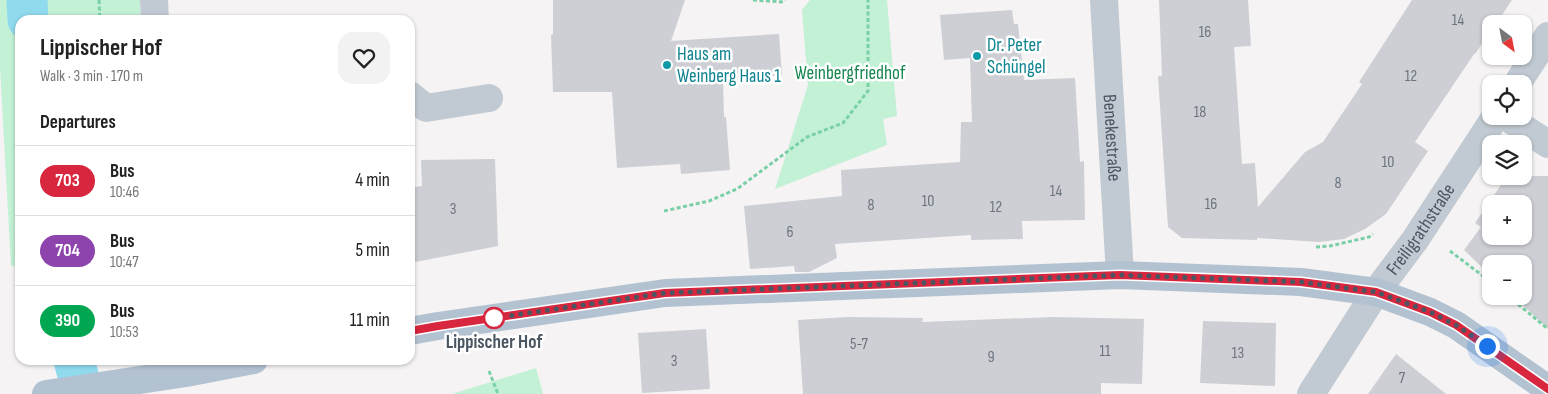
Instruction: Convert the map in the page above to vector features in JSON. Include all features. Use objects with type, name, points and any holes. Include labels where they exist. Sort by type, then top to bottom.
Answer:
[{"type":"main road","points":[[415,330],[665,293],[1120,275],[1301,282],[1376,292],[1430,312],[1456,325],[1548,389]]},
{"type":"main road","points":[[50,393],[104,385],[185,366]]},
{"type":"street","points":[[154,0],[156,15]]},
{"type":"street","name":"Benekestraße","points":[[1104,0],[1120,275]]},
{"type":"street","points":[[1523,75],[1548,36]]},
{"type":"street","points":[[415,99],[426,108],[489,98]]},
{"type":"street","name":"Freiligrathstraße","points":[[1311,394],[1376,292],[1415,240],[1490,125]]},
{"type":"street","points":[[1519,125],[1548,144]]},
{"type":"path","points":[[99,0],[100,15]]},
{"type":"path","points":[[753,0],[783,2],[785,0]]},
{"type":"path","points":[[664,211],[709,201],[737,189],[807,138],[843,123],[868,91],[868,0]]},
{"type":"path","points":[[1310,248],[1370,237],[1374,233]]},
{"type":"path","points":[[1449,250],[1482,275]]},
{"type":"path","points":[[1519,305],[1548,329]]},
{"type":"path","points":[[489,371],[498,394]]},
{"type":"green space","points":[[0,0],[140,0],[141,15],[15,15],[15,266],[11,266],[0,67]]},
{"type":"green space","name":"Weinbergfriedhof","points":[[810,0],[887,0],[897,116],[883,119],[887,145],[775,189],[808,85],[802,10]]},
{"type":"green space","points":[[536,368],[543,394],[452,394]]},
{"type":"building","name":"Haus am Weinberg Haus 1","points":[[553,0],[685,0],[671,41],[779,34],[782,75],[723,80],[724,117],[726,117],[730,170],[681,174],[680,164],[617,168],[612,92],[553,92],[551,35],[553,34]]},
{"type":"building","points":[[1159,0],[1248,0],[1251,46],[1234,47],[1242,164],[1255,163],[1258,207],[1305,152],[1323,142],[1362,84],[1359,82],[1412,0],[1512,0],[1502,15],[1482,15],[1482,44],[1415,142],[1428,151],[1386,214],[1365,229],[1344,239],[1319,242],[1257,238],[1257,240],[1182,238],[1168,227],[1158,76],[1162,76]]},
{"type":"building","points":[[1012,10],[1014,24],[1018,24],[1024,80],[1075,78],[1080,162],[1084,161],[1085,220],[1022,221],[1023,239],[971,240],[971,235],[835,244],[837,258],[809,272],[795,272],[794,266],[750,269],[744,206],[842,196],[841,170],[960,162],[961,122],[972,122],[970,58],[944,60],[940,15]]},
{"type":"building","points":[[495,159],[498,246],[415,262],[415,187],[422,186],[421,160]]},
{"type":"building","points":[[1532,176],[1548,176],[1548,329],[1523,305],[1532,305],[1532,255],[1482,255],[1482,267],[1464,250],[1481,227],[1475,223],[1482,213],[1482,245],[1532,245],[1532,195],[1494,195],[1501,185],[1532,185]]},
{"type":"building","points":[[848,317],[923,318],[922,322],[1054,317],[1144,319],[1142,384],[1101,383],[1101,394],[803,394],[798,320]]},
{"type":"building","points":[[1203,321],[1276,323],[1275,386],[1200,383]]},
{"type":"building","points":[[706,329],[710,389],[642,393],[638,333]]},
{"type":"building","points":[[1396,354],[1446,394],[1368,394]]},
{"type":"waterway","points":[[27,0],[28,15]]},
{"type":"waterway","points":[[75,365],[83,394]]},
{"type":"bus line","name":"703","points":[[415,330],[665,293],[1120,275],[1301,282],[1376,292],[1430,312],[1456,325],[1548,389]]},
{"type":"place","name":"Dr. Peter Schüngel","points":[[977,56]]},
{"type":"place","name":"Haus am Weinberg Haus 1","points":[[667,65]]},
{"type":"place","name":"Lippischer Hof","points":[[494,318]]},
{"type":"route","points":[[494,318],[665,293],[1120,275],[1301,282],[1376,292],[1430,312],[1456,325],[1487,346]]}]
